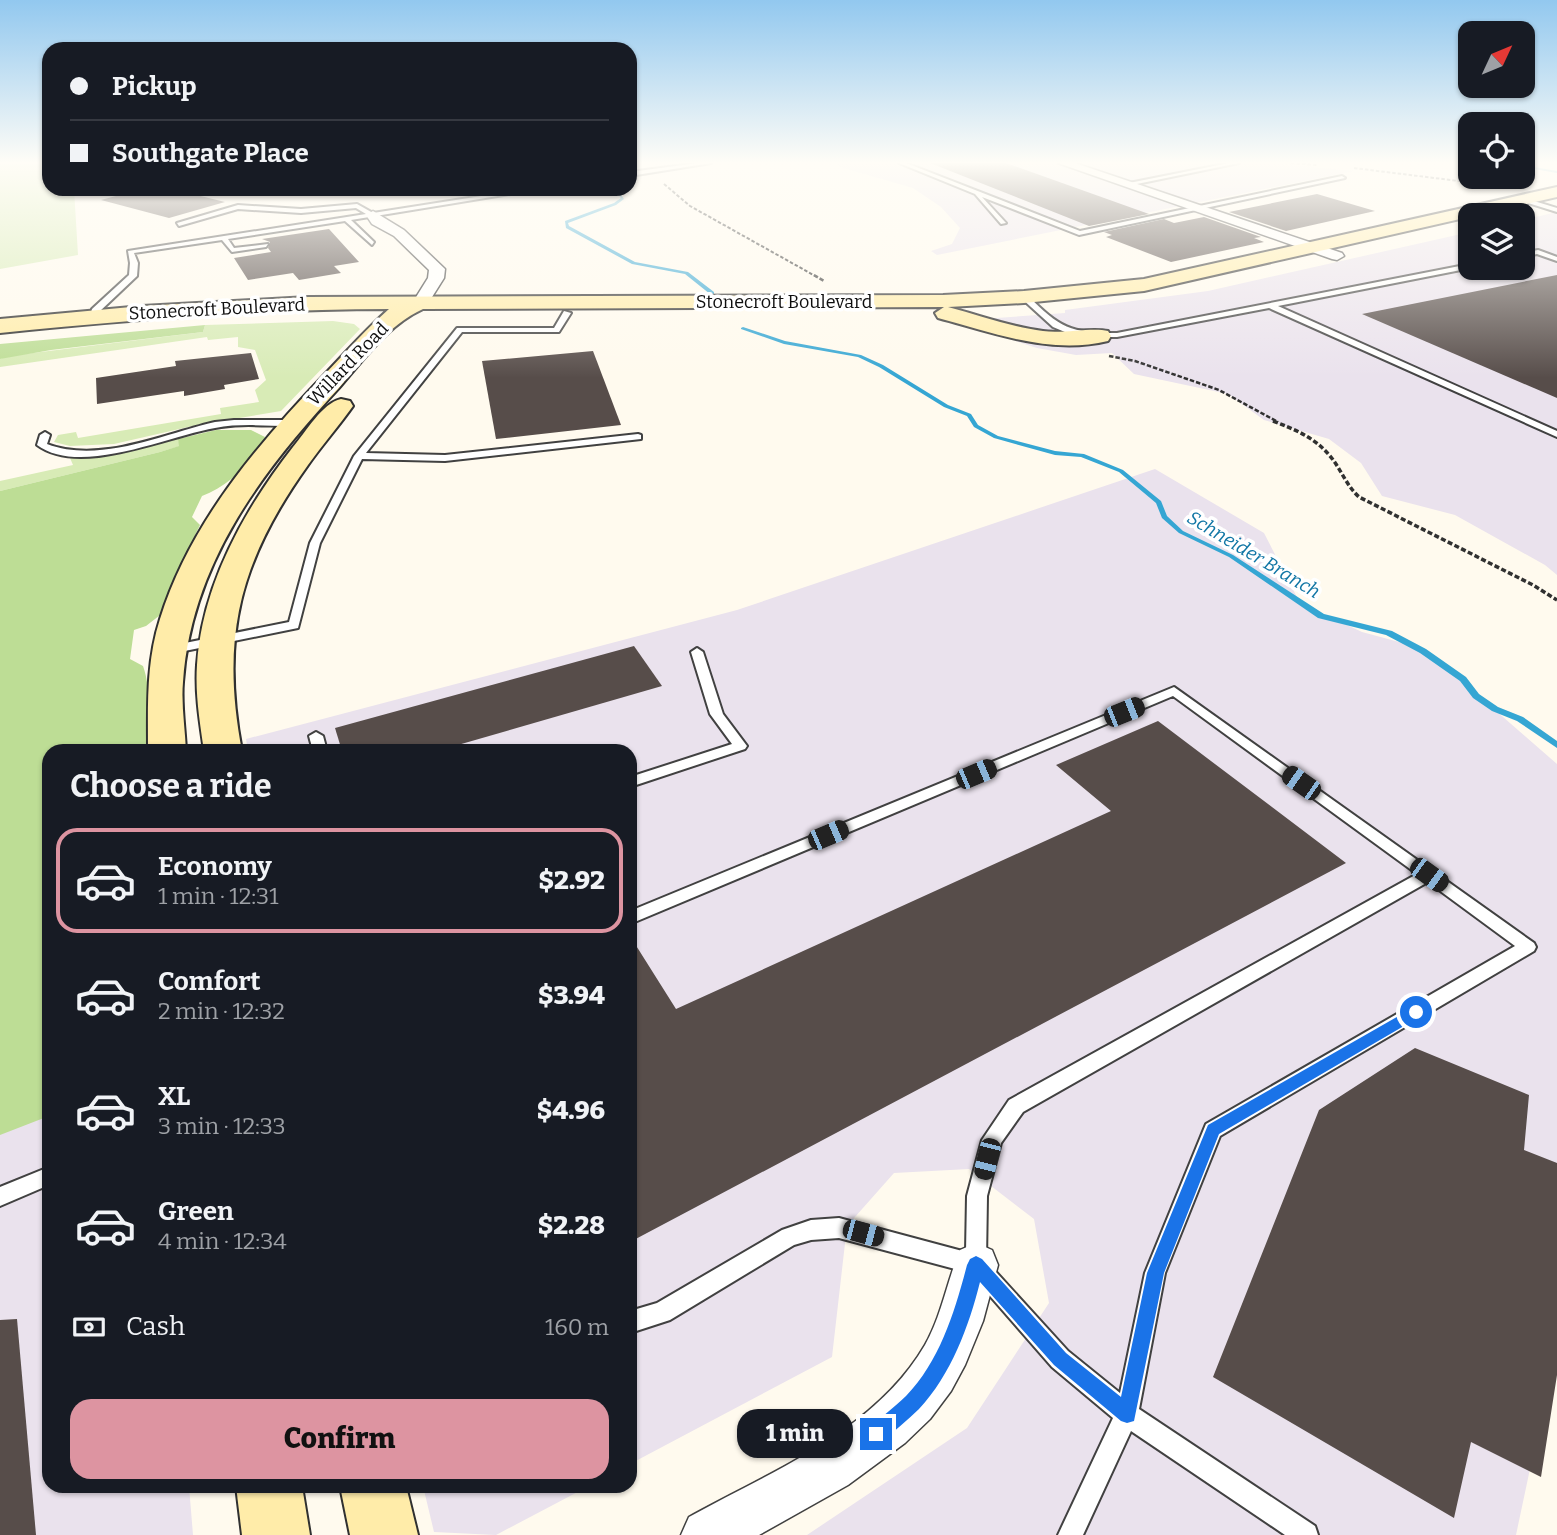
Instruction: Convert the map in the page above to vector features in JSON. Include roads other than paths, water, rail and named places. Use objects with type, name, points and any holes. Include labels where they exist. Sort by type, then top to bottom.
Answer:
[{"type":"main road","name":"Stonecroft Boulevard","points":[[0,326],[94,316],[257,305],[567,313],[941,312],[1144,285],[1373,235]]},
{"type":"main road","name":"Stonecroft Boulevard","points":[[0,337],[117,324],[223,317],[413,310],[943,301],[1029,302],[1170,292],[1429,235]]},
{"type":"main road","name":"Willard Road","points":[[167,744],[164,672],[178,608],[202,551],[224,512],[276,439],[413,310]]},
{"type":"main road","name":"Willard Road","points":[[222,744],[217,717],[214,663],[223,603],[244,549],[263,512],[311,440],[413,310]]},
{"type":"main road","points":[[941,312],[1049,339],[1099,345]]},
{"type":"main road","points":[[270,1493],[276,1535]]},
{"type":"main road","points":[[375,1493],[384,1535]]},
{"type":"street","points":[[401,235],[437,269],[436,278],[413,310]]},
{"type":"street","points":[[1276,235],[1337,256]]},
{"type":"street","points":[[706,1535],[857,1451],[914,1401],[936,1371],[963,1314],[976,1265]]},
{"type":"lane","points":[[94,316],[95,311],[132,276],[134,263],[130,253],[251,235]]},
{"type":"lane","points":[[363,235],[372,243]]},
{"type":"lane","points":[[224,239],[232,250],[265,245]]},
{"type":"lane","points":[[1535,251],[1557,259]]},
{"type":"lane","points":[[1029,302],[1044,320],[1099,345],[1117,335],[1458,268]]},
{"type":"lane","points":[[1272,306],[1557,433]]},
{"type":"lane","points":[[169,650],[294,625],[314,543],[359,456],[460,330],[556,330],[567,313]]},
{"type":"lane","points":[[45,435],[42,445],[48,449],[85,453],[219,425],[291,423]]},
{"type":"lane","points":[[359,456],[445,457],[638,437]]},
{"type":"lane","points":[[637,780],[740,746],[717,714],[697,652]]},
{"type":"lane","points":[[637,915],[1174,691],[1528,947],[1213,1130],[1155,1273],[1127,1414],[1070,1535]]},
{"type":"lane","points":[[316,736],[318,744]]},
{"type":"lane","points":[[976,1265],[977,1196],[992,1140],[1016,1106],[1429,875]]},
{"type":"lane","points":[[0,1197],[42,1179]]},
{"type":"lane","points":[[637,1320],[662,1312],[789,1237],[811,1230],[839,1228],[976,1265],[1060,1359],[1127,1414],[1306,1535]]},
{"type":"waterway","name":"Schneider Branch","points":[[581,235],[634,263],[686,273],[712,293]]},
{"type":"waterway","name":"Schneider Branch","points":[[743,328],[784,342],[859,356],[881,366],[946,406],[969,415],[976,426],[996,437],[1055,453],[1082,455],[1121,471],[1159,502],[1164,517],[1181,532],[1231,556],[1321,616],[1389,633],[1423,651],[1463,679],[1476,696],[1495,709],[1520,719],[1557,745]]}]
